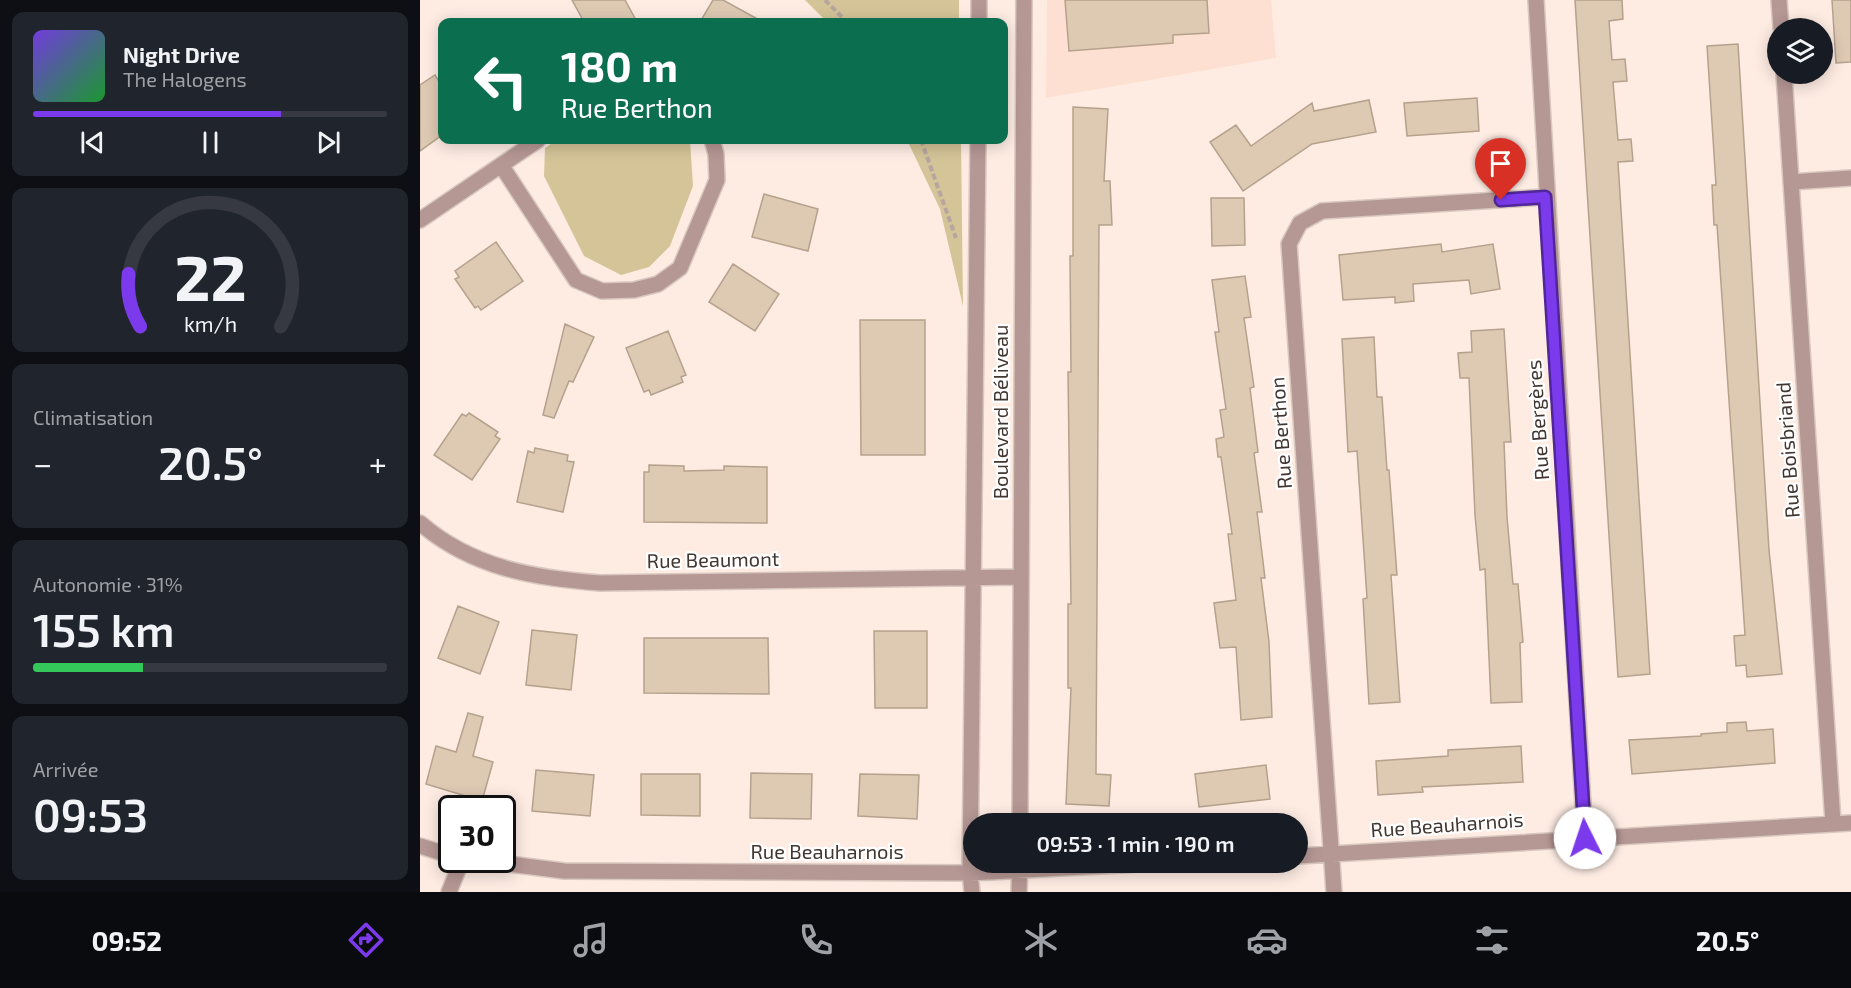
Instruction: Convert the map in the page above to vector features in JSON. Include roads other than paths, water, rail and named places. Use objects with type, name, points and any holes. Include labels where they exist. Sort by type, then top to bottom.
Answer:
[{"type":"street","points":[[979,0],[979,18]]},
{"type":"street","name":"Boulevard Béliveau","points":[[1020,813],[1024,0]]},
{"type":"street","name":"Rue Bergères","points":[[1536,0],[1545,197],[1585,838]]},
{"type":"street","points":[[1779,0],[1780,18]]},
{"type":"street","name":"Rue Boisbriand","points":[[1785,84],[1833,823]]},
{"type":"street","points":[[420,220],[532,144]]},
{"type":"street","points":[[501,165],[576,280],[602,291],[634,290],[658,284],[680,268],[717,180],[713,144]]},
{"type":"street","name":"Boulevard Béliveau","points":[[971,813],[978,144]]},
{"type":"street","points":[[1791,182],[1851,178]]},
{"type":"street","name":"Rue Berthon","points":[[1334,892],[1289,244],[1300,223],[1322,211],[1545,197]]},
{"type":"street","name":"Rue Beaumont","points":[[420,523],[437,538],[491,566],[555,579],[600,583],[1021,577]]},
{"type":"street","name":"Rue Beauharnois","points":[[1308,855],[1851,823]]},
{"type":"street","points":[[420,846],[438,852]]},
{"type":"street","name":"Rue Beauharnois","points":[[516,865],[564,871],[963,873]]},
{"type":"street","points":[[449,892],[457,873]]},
{"type":"street","name":"Boulevard Béliveau","points":[[970,873],[972,892]]},
{"type":"street","points":[[1019,892],[1020,873]]}]
